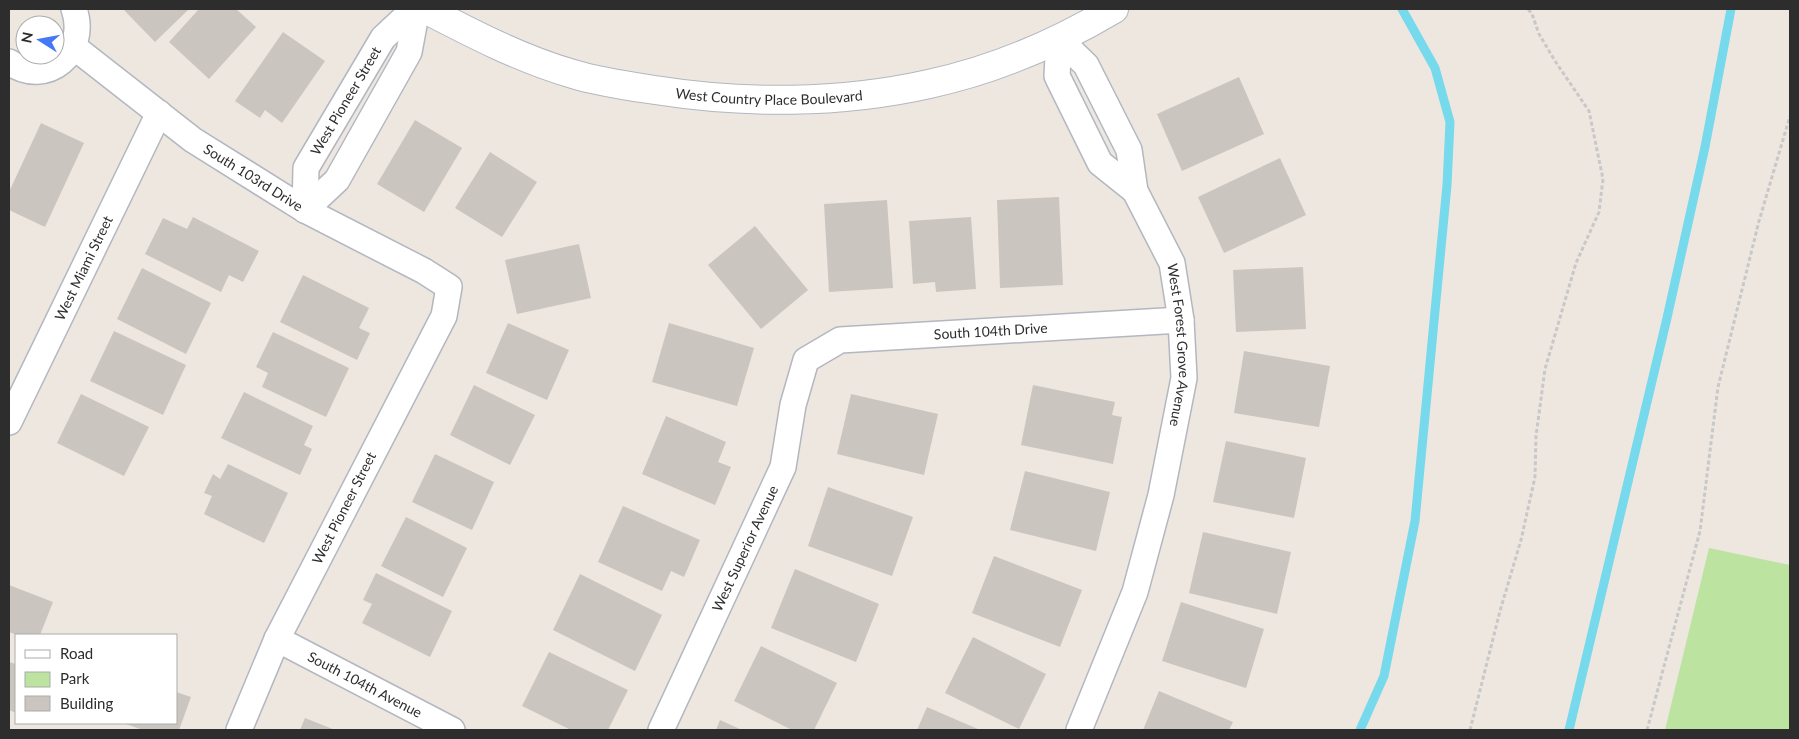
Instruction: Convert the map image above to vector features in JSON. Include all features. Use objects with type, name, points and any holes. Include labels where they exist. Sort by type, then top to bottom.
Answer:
[{"type":"street","points":[[9,62],[24,70],[38,71],[53,68],[65,59],[74,47],[78,34],[78,20],[74,9]]},
{"type":"street","name":"West Pioneer Street","points":[[305,210],[306,168],[383,38],[415,9]]},
{"type":"street","name":"West Pioneer Street","points":[[305,210],[337,180],[409,52],[415,9]]},
{"type":"street","name":"West Country Place Boulevard","points":[[425,9],[522,57],[574,75],[669,92],[761,100],[823,98],[929,84],[978,70],[1059,39],[1114,9]]},
{"type":"street","name":"West Forest Grove Avenue","points":[[1059,39],[1057,76],[1100,163],[1135,191],[1172,263],[1181,320],[1184,378],[1161,496],[1135,592],[1078,730]]},
{"type":"street","name":"South 103rd Drive","points":[[74,47],[194,140],[305,210],[424,271],[449,287]]},
{"type":"street","name":"West Miami Street","points":[[9,422],[159,113]]},
{"type":"street","name":"West Pioneer Street","points":[[239,730],[277,639],[444,316],[449,287]]},
{"type":"street","name":"South 104th Drive","points":[[806,360],[840,340],[1181,320]]},
{"type":"street","name":"West Superior Avenue","points":[[661,730],[783,467],[793,405],[806,360]]},
{"type":"street","name":"South 104th Avenue","points":[[277,639],[452,730]]},
{"type":"path","points":[[1470,730],[1529,504],[1534,477],[1536,436],[1545,369],[1576,263],[1599,212],[1603,178],[1589,111],[1555,61],[1539,34],[1532,14],[1528,9]]},
{"type":"path","points":[[1647,730],[1700,531],[1718,387],[1759,221],[1790,116]]},
{"type":"green space","points":[[1709,548],[1790,565],[1790,730],[1665,730]]},
{"type":"building","points":[[123,9],[189,9],[155,42]]},
{"type":"building","points":[[199,9],[236,9],[256,27],[209,79],[169,42]]},
{"type":"building","points":[[283,32],[325,61],[282,123],[265,110],[260,118],[235,101]]},
{"type":"building","points":[[1239,77],[1264,134],[1182,171],[1157,114]]},
{"type":"building","points":[[415,120],[462,148],[424,212],[377,184]]},
{"type":"building","points":[[41,123],[84,143],[45,227],[9,210],[9,192]]},
{"type":"building","points":[[490,152],[537,182],[502,237],[455,208]]},
{"type":"building","points":[[1280,158],[1306,215],[1224,253],[1198,197]]},
{"type":"building","points":[[1059,197],[1063,285],[1000,288],[997,200]]},
{"type":"building","points":[[887,200],[893,288],[829,292],[824,204]]},
{"type":"building","points":[[193,217],[259,251],[243,282],[229,275],[221,292],[145,254],[163,218],[187,229]]},
{"type":"building","points":[[971,217],[976,289],[936,292],[935,282],[913,284],[909,221]]},
{"type":"building","points":[[755,226],[808,290],[761,329],[708,265]]},
{"type":"building","points":[[579,244],[591,298],[517,314],[505,260]]},
{"type":"building","points":[[1303,267],[1306,329],[1236,332],[1233,270]]},
{"type":"building","points":[[142,268],[211,303],[186,354],[117,319]]},
{"type":"building","points":[[303,275],[369,308],[359,328],[370,333],[357,360],[280,322]]},
{"type":"building","points":[[508,323],[569,350],[547,400],[486,373]]},
{"type":"building","points":[[669,323],[754,348],[737,406],[652,382]]},
{"type":"building","points":[[114,331],[186,365],[163,415],[90,381]]},
{"type":"building","points":[[273,332],[349,368],[326,417],[262,387],[268,373],[256,367]]},
{"type":"building","points":[[1244,351],[1330,366],[1319,427],[1234,413]]},
{"type":"building","points":[[474,385],[535,415],[510,465],[450,435]]},
{"type":"building","points":[[1033,385],[1115,402],[1112,415],[1122,417],[1113,464],[1021,445]]},
{"type":"building","points":[[244,392],[313,426],[304,445],[312,449],[300,475],[221,438]]},
{"type":"building","points":[[81,394],[149,427],[124,476],[57,443]]},
{"type":"building","points":[[851,394],[938,414],[924,475],[837,454]]},
{"type":"building","points":[[666,416],[726,442],[718,462],[731,467],[715,505],[642,474]]},
{"type":"building","points":[[1226,441],[1306,458],[1294,518],[1213,502]]},
{"type":"building","points":[[435,454],[494,482],[472,530],[412,502]]},
{"type":"building","points":[[228,464],[288,493],[264,543],[204,514],[212,496],[204,493],[213,474],[220,479]]},
{"type":"building","points":[[1025,471],[1110,492],[1096,551],[1010,530]]},
{"type":"building","points":[[828,487],[913,517],[892,576],[808,546]]},
{"type":"building","points":[[623,506],[700,540],[684,577],[671,571],[662,591],[598,562]]},
{"type":"building","points":[[406,517],[467,548],[443,597],[381,566]]},
{"type":"building","points":[[1203,532],[1291,552],[1277,614],[1189,593]]},
{"type":"building","points":[[994,556],[1082,590],[1060,647],[972,613]]},
{"type":"building","points":[[795,569],[879,604],[856,662],[771,628]]},
{"type":"building","points":[[376,573],[452,611],[430,657],[362,623],[372,604],[363,600]]},
{"type":"building","points":[[580,574],[662,615],[635,671],[553,630]]},
{"type":"building","points":[[9,585],[53,602],[40,634],[15,634],[9,632]]},
{"type":"building","points":[[1181,602],[1264,629],[1246,688],[1162,661]]},
{"type":"building","points":[[973,637],[1046,674],[1019,729],[945,693]]},
{"type":"building","points":[[761,646],[837,683],[814,730],[792,730],[734,701]]},
{"type":"building","points":[[549,652],[628,690],[608,730],[571,730],[522,706]]},
{"type":"building","points":[[9,662],[15,664],[15,713],[9,710]]},
{"type":"building","points":[[1159,691],[1233,722],[1229,730],[1143,730]]},
{"type":"building","points":[[178,693],[191,697],[179,730],[143,730],[126,724],[178,724]]},
{"type":"building","points":[[927,707],[980,730],[917,730]]},
{"type":"building","points":[[305,718],[335,730],[300,730]]},
{"type":"building","points":[[720,720],[742,730],[716,730]]},
{"type":"waterway","points":[[1360,730],[1384,676],[1415,521],[1447,185],[1450,122],[1435,68],[1402,9]]},
{"type":"waterway","points":[[1569,730],[1667,318],[1705,147],[1731,9]]}]
